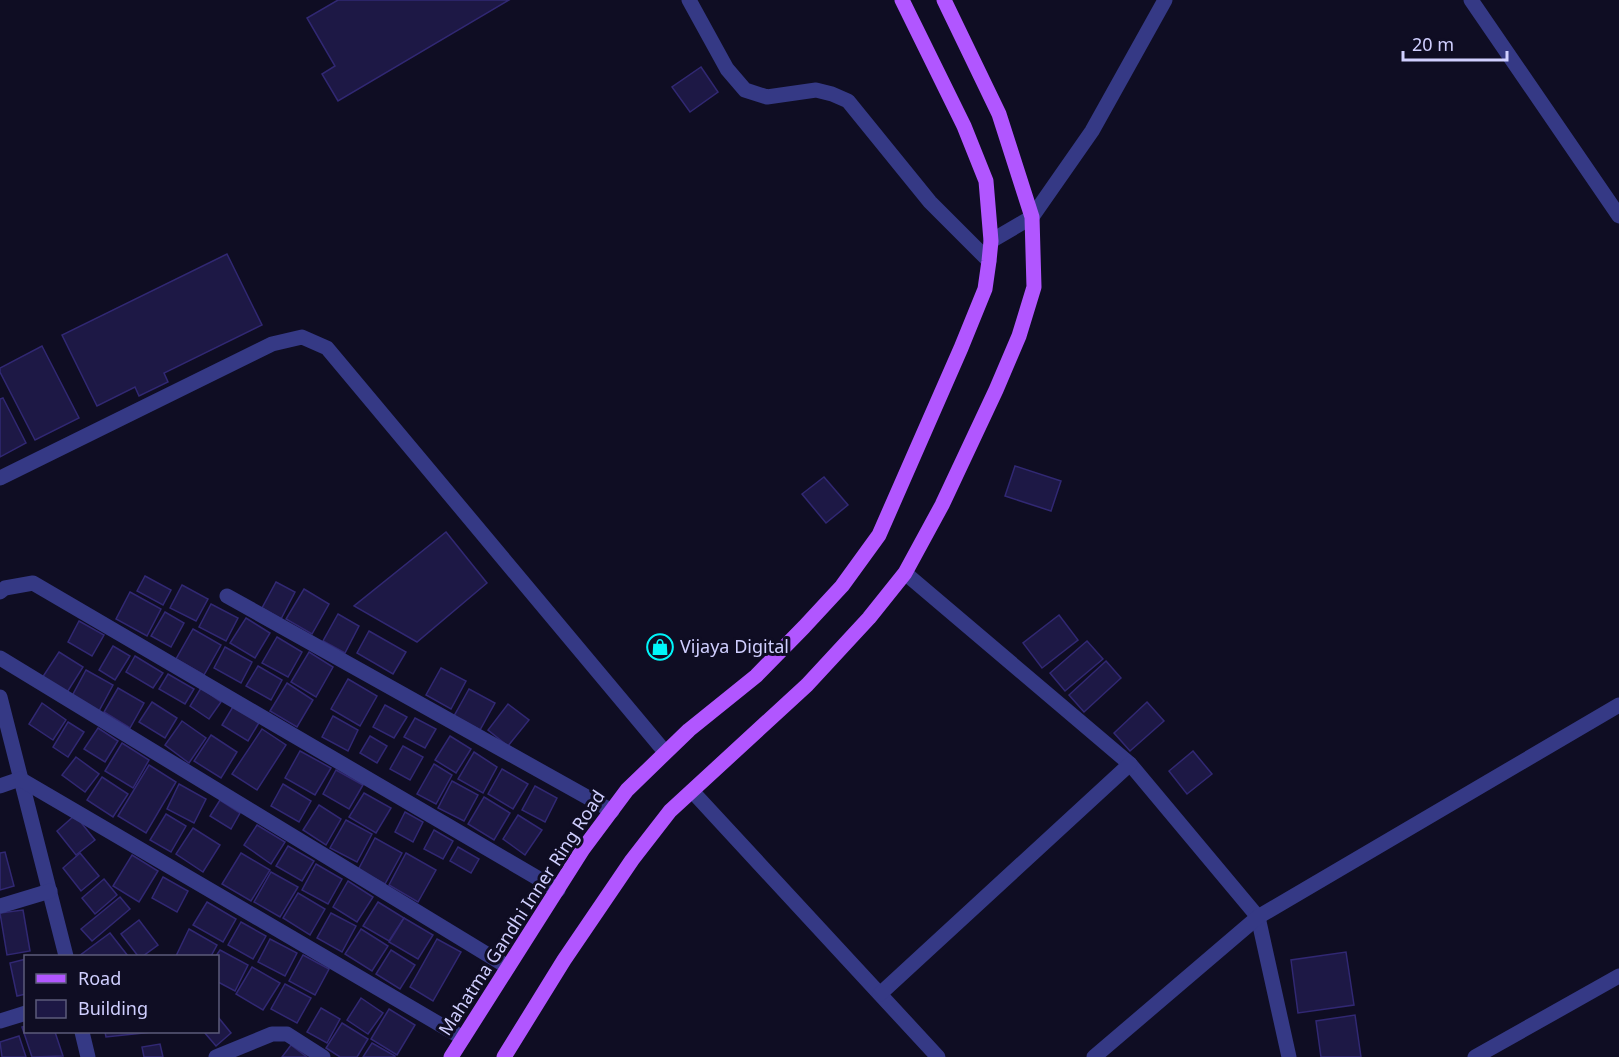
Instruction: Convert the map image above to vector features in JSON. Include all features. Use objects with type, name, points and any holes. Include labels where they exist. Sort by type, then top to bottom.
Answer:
[{"type":"main road","name":"Mahatma Gandhi Inner Ring Road","points":[[451,1057],[583,849],[627,790],[689,730],[756,676],[796,636],[842,586],[879,536],[985,289],[991,241],[986,182],[964,126],[902,0]]},
{"type":"main road","points":[[504,1057],[564,960],[632,860],[670,811],[807,685],[869,618],[905,573],[942,506],[1019,336],[1034,287],[1032,217],[999,114],[944,0]]},
{"type":"street","points":[[689,0],[727,69],[745,90],[767,97],[816,90],[832,93],[848,101],[930,202],[989,261]]},
{"type":"street","points":[[991,241],[1032,217],[1092,131],[1165,0]]},
{"type":"street","points":[[1471,0],[1619,216]]},
{"type":"street","points":[[0,478],[272,344],[302,337],[327,348],[665,752]]},
{"type":"street","points":[[905,573],[1130,764],[1258,916],[1289,1057]]},
{"type":"street","points":[[0,592],[5,588],[33,583],[558,890]]},
{"type":"street","points":[[227,596],[612,810]]},
{"type":"street","points":[[0,658],[508,967]]},
{"type":"street","points":[[0,697],[66,955]]},
{"type":"street","points":[[1094,1057],[1258,916],[1619,705]]},
{"type":"street","points":[[880,994],[1130,764]]},
{"type":"street","points":[[0,786],[20,779],[463,1038]]},
{"type":"street","points":[[692,791],[938,1057]]},
{"type":"street","points":[[0,906],[50,891]]},
{"type":"street","points":[[1475,1057],[1619,976]]},
{"type":"street","points":[[0,1021],[24,1014]]},
{"type":"street","points":[[82,1033],[88,1057]]},
{"type":"street","points":[[216,1057],[265,1036],[286,1034],[323,1057]]},
{"type":"building","points":[[338,0],[509,0],[338,101],[322,74],[335,66],[307,18]]},
{"type":"building","points":[[701,67],[718,92],[690,112],[672,87]]},
{"type":"building","points":[[227,254],[262,325],[164,373],[168,382],[139,396],[135,387],[97,406],[62,335]]},
{"type":"building","points":[[42,346],[79,418],[35,440],[0,368]]},
{"type":"building","points":[[3,398],[26,443],[0,457],[0,399]]},
{"type":"building","points":[[1015,466],[1061,481],[1051,511],[1005,496]]},
{"type":"building","points":[[824,477],[848,505],[826,523],[802,494]]},
{"type":"building","points":[[446,532],[487,583],[417,642],[354,606]]},
{"type":"building","points":[[145,576],[171,590],[163,605],[137,591]]},
{"type":"building","points":[[276,582],[295,592],[281,619],[262,608]]},
{"type":"building","points":[[182,585],[208,599],[196,621],[170,608]]},
{"type":"building","points":[[304,589],[329,604],[312,634],[286,619]]},
{"type":"building","points":[[130,592],[161,609],[147,636],[116,619]]},
{"type":"building","points":[[211,604],[238,618],[226,641],[199,627]]},
{"type":"building","points":[[165,612],[184,623],[171,647],[151,636]]},
{"type":"building","points":[[338,614],[359,626],[345,653],[323,641]]},
{"type":"building","points":[[1059,615],[1078,640],[1042,668],[1023,643]]},
{"type":"building","points":[[246,618],[270,633],[255,658],[230,643]]},
{"type":"building","points":[[79,621],[104,635],[92,656],[68,642]]},
{"type":"building","points":[[193,629],[221,645],[204,675],[176,659]]},
{"type":"building","points":[[369,631],[406,652],[393,674],[357,653]]},
{"type":"building","points":[[277,637],[302,652],[288,677],[262,663]]},
{"type":"building","points":[[1087,641],[1103,659],[1065,691],[1050,673]]},
{"type":"building","points":[[113,646],[130,656],[115,680],[99,670]]},
{"type":"building","points":[[225,647],[252,662],[241,683],[214,668]]},
{"type":"building","points":[[59,652],[83,667],[66,694],[42,678]]},
{"type":"building","points":[[309,652],[333,667],[316,697],[291,682]]},
{"type":"building","points":[[135,656],[163,673],[153,688],[126,672]]},
{"type":"building","points":[[1106,661],[1121,678],[1084,712],[1069,695]]},
{"type":"building","points":[[258,666],[282,680],[271,700],[246,686]]},
{"type":"building","points":[[441,668],[466,681],[451,709],[426,695]]},
{"type":"building","points":[[86,670],[113,685],[99,711],[72,696]]},
{"type":"building","points":[[168,674],[194,689],[185,704],[159,689]]},
{"type":"building","points":[[348,679],[377,696],[360,726],[331,709]]},
{"type":"building","points":[[287,683],[313,700],[297,727],[270,711]]},
{"type":"building","points":[[118,688],[144,703],[130,728],[104,712]]},
{"type":"building","points":[[201,688],[221,702],[209,719],[190,706]]},
{"type":"building","points":[[469,689],[495,703],[480,730],[454,716]]},
{"type":"building","points":[[152,702],[177,718],[165,738],[139,722]]},
{"type":"building","points":[[1147,702],[1164,721],[1130,751],[1114,733]]},
{"type":"building","points":[[42,703],[66,720],[53,740],[29,724]]},
{"type":"building","points":[[508,704],[529,720],[508,746],[488,730]]},
{"type":"building","points":[[234,705],[260,721],[248,741],[222,725]]},
{"type":"building","points":[[385,705],[407,717],[394,738],[373,727]]},
{"type":"building","points":[[333,716],[358,730],[348,751],[322,737]]},
{"type":"building","points":[[415,718],[436,729],[425,748],[404,737]]},
{"type":"building","points":[[182,721],[206,738],[189,763],[165,745]]},
{"type":"building","points":[[68,722],[84,732],[68,757],[53,747]]},
{"type":"building","points":[[98,728],[118,741],[105,762],[84,749]]},
{"type":"building","points":[[262,729],[286,745],[257,790],[232,774]]},
{"type":"building","points":[[211,735],[237,752],[221,778],[194,761]]},
{"type":"building","points":[[370,736],[387,746],[377,763],[360,753]]},
{"type":"building","points":[[450,736],[471,749],[456,773],[435,760]]},
{"type":"building","points":[[122,743],[149,760],[133,788],[105,771]]},
{"type":"building","points":[[403,746],[423,757],[410,780],[390,769]]},
{"type":"building","points":[[300,751],[331,768],[315,795],[285,778]]},
{"type":"building","points":[[1193,751],[1212,774],[1187,794],[1169,771]]},
{"type":"building","points":[[474,752],[497,767],[483,793],[458,779]]},
{"type":"building","points":[[76,757],[99,774],[85,792],[62,775]]},
{"type":"building","points":[[434,764],[452,775],[436,804],[417,794]]},
{"type":"building","points":[[149,765],[176,782],[146,833],[118,816]]},
{"type":"building","points":[[502,769],[528,784],[513,809],[488,794]]},
{"type":"building","points":[[336,770],[363,785],[349,809],[323,794]]},
{"type":"building","points":[[102,777],[128,794],[113,817],[87,800]]},
{"type":"building","points":[[452,781],[478,795],[464,821],[438,808]]},
{"type":"building","points":[[179,784],[206,799],[194,823],[167,809]]},
{"type":"building","points":[[283,784],[311,801],[299,822],[271,806]]},
{"type":"building","points":[[535,786],[557,798],[545,822],[522,810]]},
{"type":"building","points":[[364,793],[391,808],[376,833],[349,817]]},
{"type":"building","points":[[484,797],[510,813],[494,840],[468,824]]},
{"type":"building","points":[[220,800],[240,813],[231,829],[210,816]]},
{"type":"building","points":[[319,805],[341,819],[326,845],[303,830]]},
{"type":"building","points":[[405,812],[423,822],[413,842],[395,832]]},
{"type":"building","points":[[166,814],[186,826],[171,852],[150,840]]},
{"type":"building","points":[[75,815],[95,840],[76,855],[57,831]]},
{"type":"building","points":[[518,815],[542,830],[525,855],[503,839]]},
{"type":"building","points":[[346,820],[372,834],[357,862],[330,848]]},
{"type":"building","points":[[257,825],[285,842],[271,864],[244,845]]},
{"type":"building","points":[[193,828],[220,845],[203,872],[176,854]]},
{"type":"building","points":[[434,830],[453,841],[443,859],[424,849]]},
{"type":"building","points":[[375,838],[402,853],[385,884],[358,870]]},
{"type":"building","points":[[288,846],[314,861],[302,881],[276,866]]},
{"type":"building","points":[[458,847],[479,859],[471,873],[450,861]]},
{"type":"building","points":[[5,852],[14,886],[0,890],[0,853]]},
{"type":"building","points":[[80,853],[99,876],[81,891],[63,868]]},
{"type":"building","points":[[241,853],[270,870],[251,901],[222,884]]},
{"type":"building","points":[[406,853],[436,870],[418,902],[389,885]]},
{"type":"building","points":[[132,855],[158,871],[139,902],[113,886]]},
{"type":"building","points":[[316,864],[342,879],[328,904],[302,890]]},
{"type":"building","points":[[271,872],[298,887],[280,917],[254,902]]},
{"type":"building","points":[[163,877],[188,891],[177,912],[152,898]]},
{"type":"building","points":[[104,879],[117,895],[95,914],[82,898]]},
{"type":"building","points":[[348,881],[373,897],[357,922],[333,907]]},
{"type":"building","points":[[298,893],[325,909],[310,935],[283,918]]},
{"type":"building","points":[[120,897],[130,909],[92,941],[81,929]]},
{"type":"building","points":[[207,902],[236,919],[223,942],[193,925]]},
{"type":"building","points":[[378,902],[404,918],[389,941],[363,926]]},
{"type":"building","points":[[23,910],[30,951],[7,955],[0,913]]},
{"type":"building","points":[[331,913],[356,926],[342,952],[317,938]]},
{"type":"building","points":[[404,918],[433,935],[418,959],[389,942]]},
{"type":"building","points":[[139,920],[158,945],[144,955],[137,955],[121,934]]},
{"type":"building","points":[[241,922],[266,936],[253,959],[228,945]]},
{"type":"building","points":[[189,929],[217,945],[212,955],[176,955]]},
{"type":"building","points":[[361,929],[388,946],[372,971],[345,954]]},
{"type":"building","points":[[110,933],[127,955],[80,955]]},
{"type":"building","points":[[270,939],[297,953],[285,976],[258,962]]},
{"type":"building","points":[[437,939],[461,952],[433,1001],[410,987]]},
{"type":"building","points":[[220,950],[248,965],[235,991],[219,983],[219,955],[217,955]]},
{"type":"building","points":[[391,950],[415,965],[400,989],[376,974]]},
{"type":"building","points":[[1346,952],[1354,1005],[1298,1013],[1291,960]]},
{"type":"building","points":[[303,955],[329,969],[315,995],[289,981]]},
{"type":"building","points":[[24,960],[24,994],[17,996],[10,963]]},
{"type":"building","points":[[252,967],[280,983],[263,1010],[236,994]]},
{"type":"building","points":[[285,984],[311,998],[297,1023],[271,1009]]},
{"type":"building","points":[[361,998],[383,1013],[368,1034],[347,1020]]},
{"type":"building","points":[[321,1008],[340,1019],[327,1043],[307,1032]]},
{"type":"building","points":[[389,1009],[415,1025],[397,1055],[371,1039]]},
{"type":"building","points":[[1355,1015],[1361,1057],[1321,1057],[1316,1021]]},
{"type":"building","points":[[219,1018],[231,1033],[216,1046],[205,1033],[219,1033]]},
{"type":"building","points":[[342,1023],[368,1039],[357,1057],[340,1057],[326,1048]]},
{"type":"building","points":[[24,1033],[55,1033],[63,1056],[32,1057]]},
{"type":"building","points":[[105,1033],[144,1033],[106,1037]]},
{"type":"building","points":[[19,1036],[26,1057],[2,1057],[0,1042]]},
{"type":"building","points":[[372,1043],[395,1056],[395,1057],[363,1057]]},
{"type":"building","points":[[160,1044],[163,1057],[144,1057],[142,1047]]},
{"type":"building","points":[[291,1045],[307,1057],[282,1057]]},
{"type":"place","name":"Vijaya Digital","points":[[660,647]]}]
